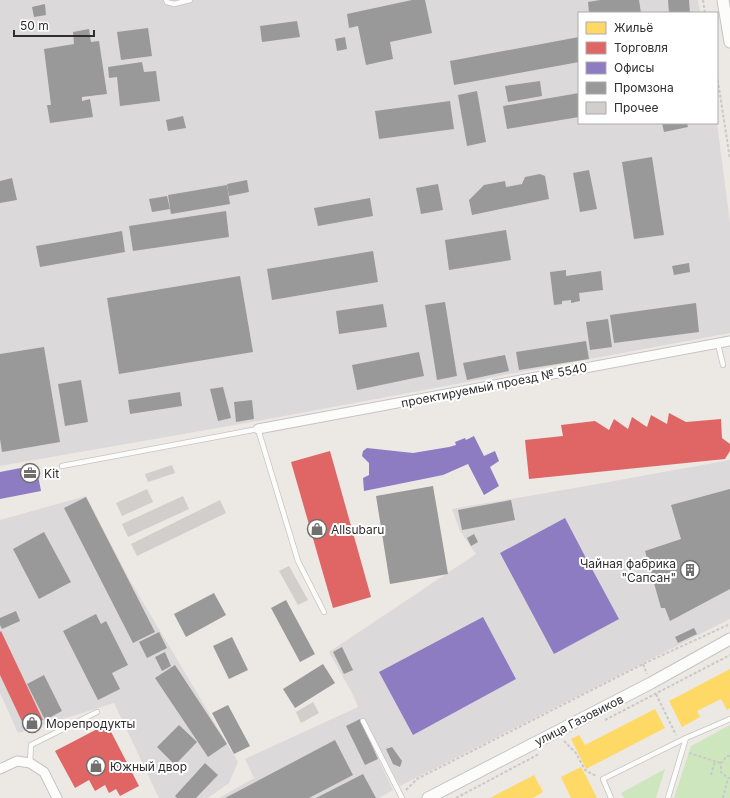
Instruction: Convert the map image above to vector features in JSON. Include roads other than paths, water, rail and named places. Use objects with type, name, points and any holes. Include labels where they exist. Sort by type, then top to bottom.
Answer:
[{"type":"street","points":[[723,0],[730,42]]},
{"type":"street","name":"проектируемый проезд № 5540","points":[[258,429],[730,341]]},
{"type":"street","name":"улица Газовиков","points":[[428,798],[651,683],[730,639]]},
{"type":"street","points":[[0,769],[17,761],[30,763],[44,772],[57,798]]},
{"type":"lane","points":[[166,0],[167,2],[174,4],[190,0]]},
{"type":"lane","points":[[718,344],[723,365]]},
{"type":"lane","points":[[62,466],[258,429],[298,561],[324,612]]},
{"type":"lane","points":[[30,763],[31,744],[97,712]]},
{"type":"lane","points":[[611,798],[603,780],[686,738],[730,719]]},
{"type":"lane","points":[[363,721],[402,798]]},
{"type":"lane","points":[[668,798],[686,738]]},
{"type":"place","name":"Kit","points":[[30,473]]},
{"type":"place","name":"Allsubaru","points":[[317,529]]},
{"type":"place","name":"Чайная фабрика \"Сапсан\"","points":[[690,570]]},
{"type":"place","name":"Морепродукты","points":[[32,723]]},
{"type":"place","name":"Южный двор","points":[[96,766]]}]
